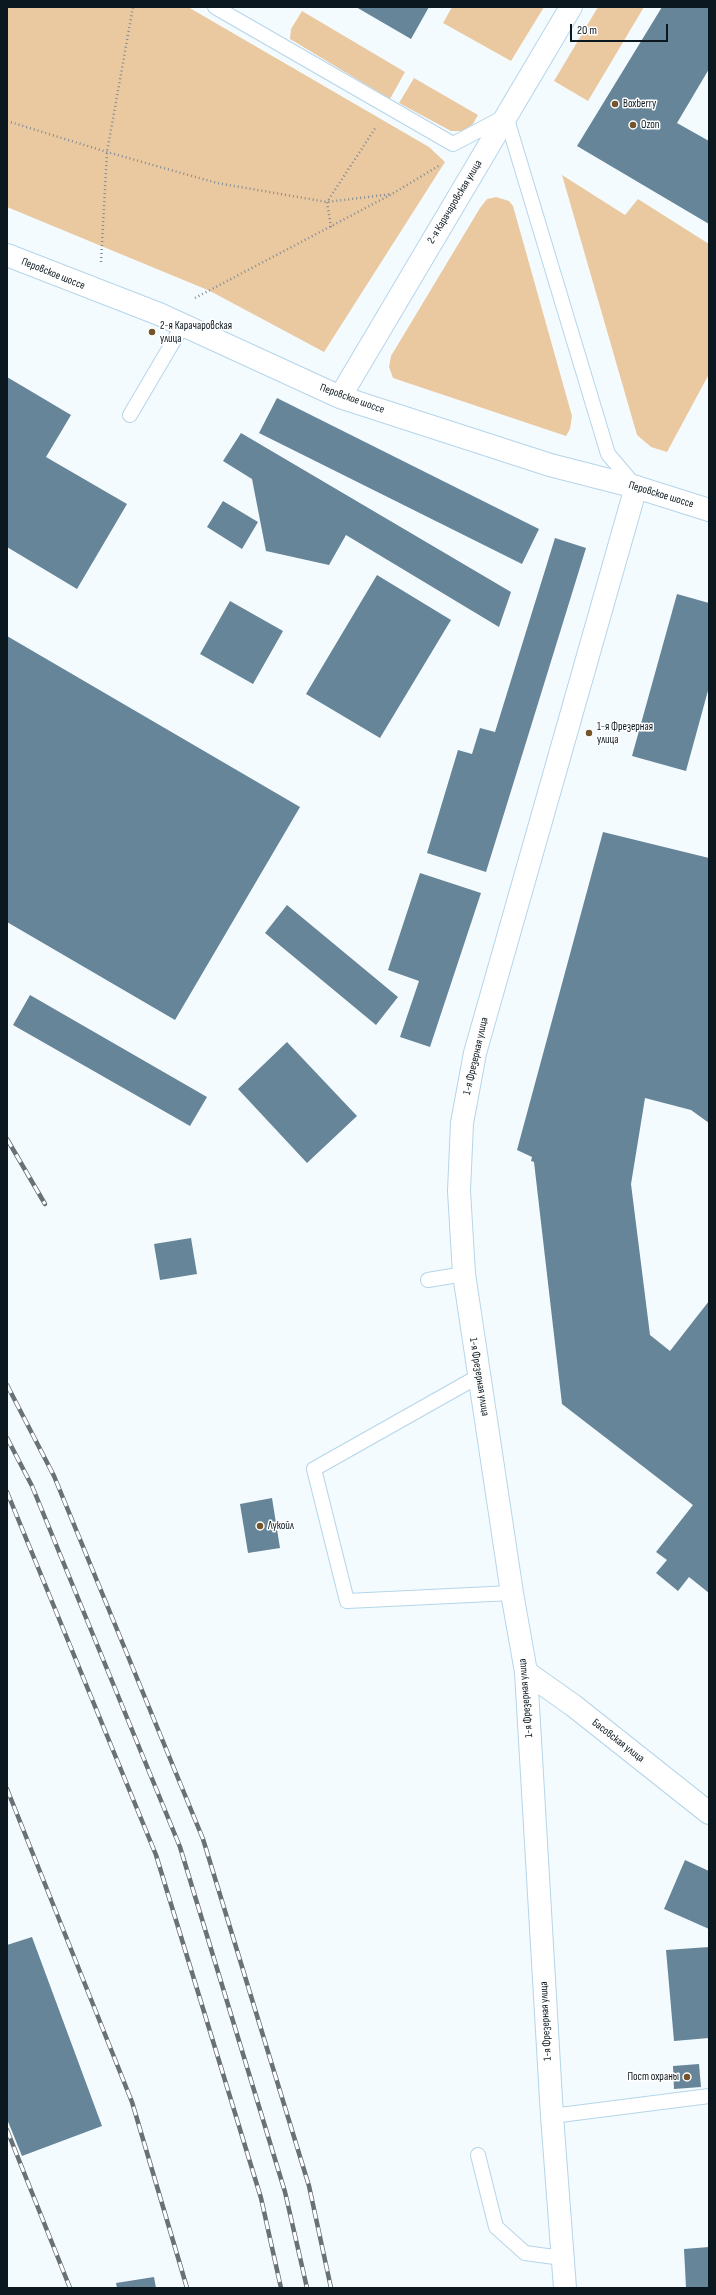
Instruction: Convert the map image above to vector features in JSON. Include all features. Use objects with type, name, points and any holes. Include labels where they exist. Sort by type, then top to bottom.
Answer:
[{"type":"street","name":"2-я Карачаровская улица","points":[[340,397],[571,7]]},
{"type":"street","name":"Перовское шоссе","points":[[7,255],[183,325],[340,397],[550,465],[636,486],[709,510]]},
{"type":"street","name":"1-я Фрезерная улица","points":[[565,2288],[552,2116],[526,1672],[512,1593],[464,1274],[459,1190],[462,1123],[475,1053],[636,486]]},
{"type":"street","name":"Басовская улица","points":[[526,1672],[574,1706],[709,1813]]},
{"type":"lane","points":[[215,7],[453,144],[506,116],[608,454],[636,486]]},
{"type":"lane","points":[[130,415],[183,325]]},
{"type":"lane","points":[[428,1280],[464,1274]]},
{"type":"lane","points":[[479,1376],[314,1469],[346,1601],[512,1593]]},
{"type":"lane","points":[[552,2116],[709,2096]]},
{"type":"lane","points":[[478,2155],[496,2227],[525,2253],[562,2258]]},
{"type":"path","points":[[101,268],[107,152],[133,7]]},
{"type":"path","points":[[331,227],[327,202],[381,119],[385,106]]},
{"type":"path","points":[[7,121],[107,152],[217,183],[327,202],[392,194]]},
{"type":"path","points":[[191,301],[392,194],[445,162]]},
{"type":"shaded area","points":[[7,7],[188,7],[429,147],[445,162],[324,352],[210,291],[7,207]]},
{"type":"shaded area","points":[[452,7],[544,7],[511,61],[443,23]]},
{"type":"shaded area","points":[[598,7],[644,7],[588,101],[554,81]]},
{"type":"shaded area","points":[[302,11],[405,72],[390,99],[290,39],[291,29]]},
{"type":"shaded area","points":[[414,78],[478,115],[473,124],[463,131],[451,131],[399,103]]},
{"type":"shaded area","points":[[562,175],[625,215],[638,199],[709,244],[709,374],[667,452],[651,447],[637,435]]},
{"type":"shaded area","points":[[496,197],[509,201],[513,206],[572,416],[570,429],[566,436],[393,378],[389,367],[391,356],[480,208],[487,199]]},
{"type":"building","points":[[356,7],[429,7],[411,39]]},
{"type":"building","points":[[662,7],[709,7],[709,69],[677,123],[709,141],[709,224],[577,146]]},
{"type":"building","points":[[7,377],[71,415],[46,457],[127,504],[77,589],[7,547]]},
{"type":"building","points":[[277,398],[539,529],[522,564],[259,433]]},
{"type":"building","points":[[241,433],[511,592],[499,627],[346,535],[329,565],[266,551],[252,479],[223,461]]},
{"type":"building","points":[[223,501],[258,522],[242,549],[207,527]]},
{"type":"building","points":[[555,538],[586,548],[486,872],[427,853],[458,750],[472,754],[480,728],[495,732]]},
{"type":"building","points":[[377,575],[451,620],[380,738],[306,694]]},
{"type":"building","points":[[677,594],[709,603],[709,687],[686,771],[632,756]]},
{"type":"building","points":[[230,601],[283,631],[253,684],[200,654]]},
{"type":"building","points":[[7,636],[300,807],[175,1020],[7,922]]},
{"type":"building","points":[[603,832],[709,858],[709,1123],[691,1110],[645,1098],[631,1184],[650,1335],[670,1351],[709,1301],[709,1593],[689,1577],[678,1591],[656,1573],[667,1560],[656,1552],[693,1505],[562,1404],[534,1162],[531,1161],[532,1157],[517,1150]]},
{"type":"building","points":[[420,873],[481,893],[430,1047],[400,1037],[419,981],[388,970]]},
{"type":"building","points":[[287,905],[398,997],[376,1025],[265,933]]},
{"type":"building","points":[[30,995],[207,1097],[190,1126],[13,1025]]},
{"type":"building","points":[[287,1042],[357,1116],[307,1163],[238,1089]]},
{"type":"building","points":[[191,1238],[197,1274],[160,1280],[154,1244]]},
{"type":"building","name":"Лукойл","points":[[272,1498],[280,1548],[248,1553],[240,1504]]},
{"type":"building","points":[[685,1860],[709,1871],[709,1929],[664,1909]]},
{"type":"building","points":[[32,1937],[102,2126],[22,2156],[7,2119],[7,1945]]},
{"type":"building","points":[[709,1947],[709,2038],[674,2041],[666,1950]]},
{"type":"building","name":"Пост охраны","points":[[699,2064],[701,2087],[674,2089],[673,2066]]},
{"type":"building","points":[[709,2247],[709,2288],[686,2288],[684,2249]]},
{"type":"building","points":[[154,2277],[156,2288],[117,2288],[116,2283]]},
{"type":"railway","points":[[7,1139],[45,1204]]},
{"type":"railway","points":[[7,1385],[54,1476],[203,1839],[309,2186],[331,2288]]},
{"type":"railway","points":[[7,1438],[32,1486],[180,1847],[285,2192],[307,2288]]},
{"type":"railway","points":[[7,1492],[156,1855],[261,2198],[281,2288]]},
{"type":"railway","points":[[7,1789],[132,2102],[187,2288]]},
{"type":"railway","points":[[7,2130],[70,2288]]},
{"type":"place","name":"Boxberry","points":[[615,104]]},
{"type":"place","name":"Ozon","points":[[633,125]]},
{"type":"place","name":"2-я Карачаровская улица","points":[[152,332]]},
{"type":"place","name":"1-я Фрезерная улица","points":[[589,733]]},
{"type":"place","name":"Лукойл","points":[[260,1526]]},
{"type":"place","name":"Пост охраны","points":[[687,2077]]}]
